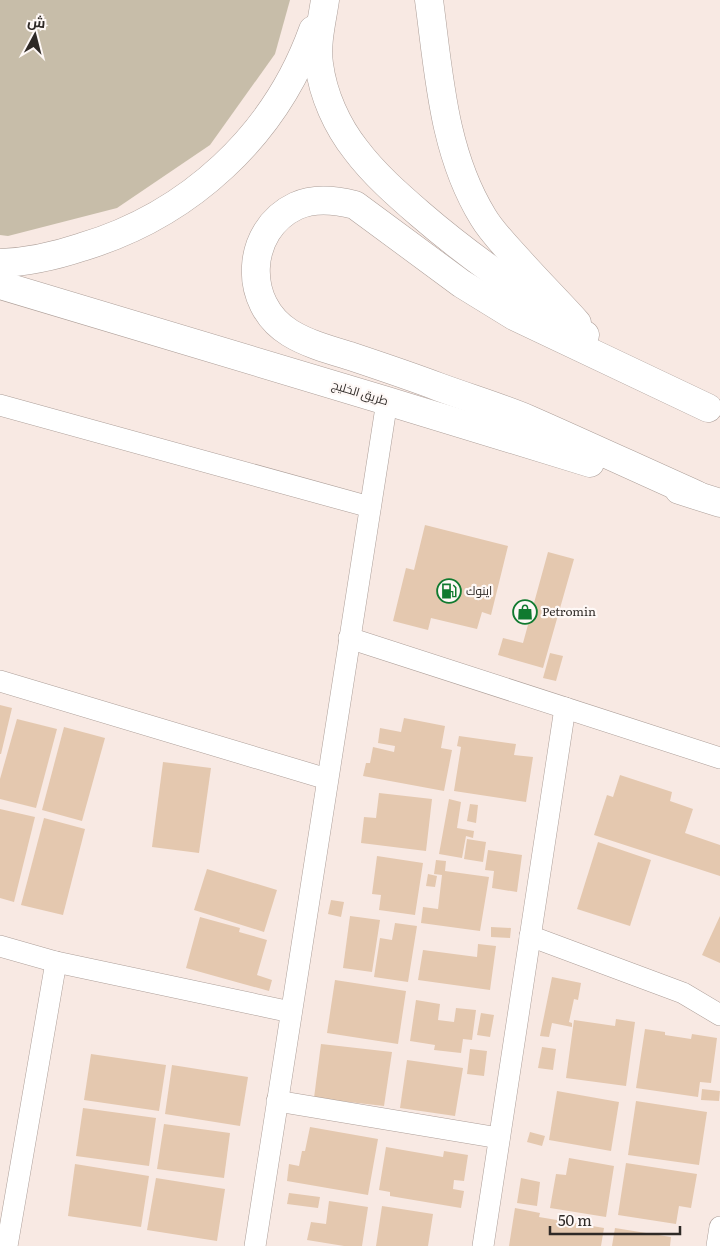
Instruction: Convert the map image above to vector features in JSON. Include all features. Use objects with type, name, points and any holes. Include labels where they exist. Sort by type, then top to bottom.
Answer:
[{"type":"main road","points":[[0,262],[55,256],[101,242],[148,222],[192,192],[227,164],[259,128],[288,87],[308,46],[324,0]]},
{"type":"main road","points":[[324,0],[318,44],[318,63],[330,105],[342,129],[356,150],[385,181],[451,240],[517,289],[593,340],[714,411]]},
{"type":"main road","points":[[429,0],[442,99],[457,163],[469,191],[484,218],[507,248],[593,340]]},
{"type":"main road","points":[[709,499],[527,419],[410,376],[310,343],[289,333],[273,320],[264,307],[257,288],[255,269],[259,248],[267,231],[296,206],[315,201],[335,200],[356,205],[462,284],[514,316],[714,411]]},
{"type":"main road","name":"طريق الخليج","points":[[0,285],[387,400],[709,499]]},
{"type":"street","points":[[255,1246],[387,400]]},
{"type":"street","points":[[0,405],[370,507]]},
{"type":"street","points":[[349,638],[720,758]]},
{"type":"street","points":[[0,681],[327,779]]},
{"type":"street","points":[[483,1246],[565,708]]},
{"type":"street","points":[[530,936],[683,993],[720,1015]]},
{"type":"street","points":[[0,946],[56,962],[291,1012]]},
{"type":"street","points":[[7,1246],[6,1219],[56,962]]},
{"type":"street","points":[[277,1100],[499,1138]]},
{"type":"shaded area","points":[[0,0],[290,0],[275,54],[210,145],[117,208],[8,236],[0,235]]},
{"type":"building","name":"اينوك","points":[[425,525],[508,546],[491,615],[482,612],[477,629],[431,618],[428,630],[393,621],[406,568],[414,570]]},
{"type":"building","points":[[548,552],[574,559],[543,668],[498,655],[503,638],[523,643]]},
{"type":"building","points":[[550,653],[563,656],[556,681],[543,678]]},
{"type":"building","points":[[0,705],[12,708],[1,754],[0,754]]},
{"type":"building","points":[[404,718],[445,726],[441,748],[452,750],[444,791],[363,776],[366,763],[370,763],[373,747],[394,752],[395,746],[378,743],[380,728],[401,732]]},
{"type":"building","points":[[17,719],[57,729],[36,808],[0,799],[0,779]]},
{"type":"building","points":[[64,727],[105,738],[82,821],[42,810]]},
{"type":"building","points":[[459,736],[516,744],[514,755],[533,757],[526,802],[454,791],[461,747],[457,746]]},
{"type":"building","points":[[163,762],[211,768],[199,853],[152,847]]},
{"type":"building","points":[[620,775],[672,792],[670,801],[693,809],[685,833],[720,845],[720,876],[594,835],[607,795],[613,797]]},
{"type":"building","points":[[379,793],[432,799],[426,851],[361,843],[364,817],[376,818]]},
{"type":"building","points":[[449,799],[461,802],[457,828],[474,831],[473,838],[466,836],[462,858],[439,854]]},
{"type":"building","points":[[470,804],[478,805],[476,823],[467,821]]},
{"type":"building","points":[[0,809],[35,817],[14,902],[0,898]]},
{"type":"building","points":[[44,818],[85,829],[63,915],[21,905]]},
{"type":"building","points":[[467,839],[486,842],[483,862],[464,859]]},
{"type":"building","points":[[598,842],[651,860],[630,926],[577,909]]},
{"type":"building","points":[[488,850],[522,855],[517,892],[492,888],[494,871],[485,870]]},
{"type":"building","points":[[377,856],[423,863],[415,915],[379,910],[381,895],[372,894]]},
{"type":"building","points":[[436,860],[446,861],[445,871],[489,877],[480,931],[421,923],[423,907],[438,909],[442,875],[434,874]]},
{"type":"building","points":[[207,869],[277,890],[264,932],[194,910]]},
{"type":"building","points":[[428,874],[437,876],[435,887],[426,886]]},
{"type":"building","points":[[331,900],[344,902],[341,917],[328,914]]},
{"type":"building","points":[[350,916],[380,920],[372,972],[343,968]]},
{"type":"building","points":[[720,916],[720,963],[702,955]]},
{"type":"building","points":[[200,917],[240,928],[239,932],[267,940],[257,975],[272,980],[269,991],[186,968]]},
{"type":"building","points":[[395,923],[417,926],[408,982],[374,977],[380,938],[392,940]]},
{"type":"building","points":[[491,927],[511,928],[510,938],[491,937]]},
{"type":"building","points":[[478,944],[496,946],[490,990],[418,980],[423,950],[477,957]]},
{"type":"building","points":[[552,977],[581,983],[578,1000],[574,999],[569,1022],[572,1023],[572,1027],[552,1023],[549,1037],[540,1036]]},
{"type":"building","points":[[335,980],[406,991],[398,1044],[327,1033]]},
{"type":"building","points":[[416,1000],[440,1004],[438,1020],[454,1022],[456,1008],[476,1010],[472,1040],[463,1039],[461,1053],[434,1050],[435,1045],[410,1041]]},
{"type":"building","points":[[481,1013],[494,1015],[490,1037],[477,1035]]},
{"type":"building","points":[[616,1019],[635,1022],[626,1086],[566,1078],[574,1020],[615,1026]]},
{"type":"building","points":[[645,1029],[665,1032],[665,1035],[691,1039],[692,1034],[717,1038],[711,1083],[700,1082],[698,1097],[636,1088]]},
{"type":"building","points":[[321,1044],[392,1052],[384,1106],[314,1098]]},
{"type":"building","points":[[542,1047],[556,1049],[553,1070],[538,1068]]},
{"type":"building","points":[[470,1049],[487,1051],[484,1076],[467,1074]]},
{"type":"building","points":[[91,1054],[166,1065],[159,1111],[84,1100]]},
{"type":"building","points":[[407,1060],[463,1068],[455,1116],[400,1108]]},
{"type":"building","points":[[172,1065],[248,1077],[240,1126],[165,1114]]},
{"type":"building","points":[[702,1089],[720,1091],[719,1101],[701,1100]]},
{"type":"building","points":[[557,1091],[619,1102],[611,1151],[549,1140]]},
{"type":"building","points":[[636,1101],[707,1112],[699,1165],[628,1155]]},
{"type":"building","points":[[83,1108],[156,1118],[149,1166],[76,1156]]},
{"type":"building","points":[[164,1124],[230,1133],[224,1178],[157,1169]]},
{"type":"building","points":[[310,1127],[378,1139],[368,1195],[287,1181],[289,1164],[299,1166],[302,1151],[305,1151]]},
{"type":"building","points":[[530,1132],[545,1136],[542,1146],[527,1142]]},
{"type":"building","points":[[386,1147],[443,1157],[444,1151],[468,1155],[464,1181],[454,1180],[453,1189],[464,1191],[461,1208],[390,1196],[390,1192],[379,1190]]},
{"type":"building","points":[[569,1158],[614,1166],[606,1217],[550,1208],[556,1174],[566,1175]]},
{"type":"building","points":[[626,1163],[697,1174],[691,1208],[679,1206],[676,1224],[618,1215]]},
{"type":"building","points":[[75,1164],[149,1176],[141,1227],[68,1216]]},
{"type":"building","points":[[156,1178],[225,1189],[217,1241],[147,1230]]},
{"type":"building","points":[[521,1178],[540,1182],[537,1206],[517,1203]]},
{"type":"building","points":[[289,1193],[320,1197],[318,1208],[287,1204]]},
{"type":"building","points":[[329,1201],[368,1207],[362,1246],[344,1246],[307,1240],[311,1222],[326,1224]]},
{"type":"building","points":[[382,1206],[433,1214],[428,1246],[376,1246]]},
{"type":"building","points":[[515,1208],[540,1213],[539,1217],[604,1228],[601,1246],[509,1246]]},
{"type":"building","points":[[615,1228],[671,1237],[670,1246],[612,1246]]},
{"type":"place","name":"اينوك","points":[[449,591]]},
{"type":"place","name":"Petromin","points":[[525,612]]}]
